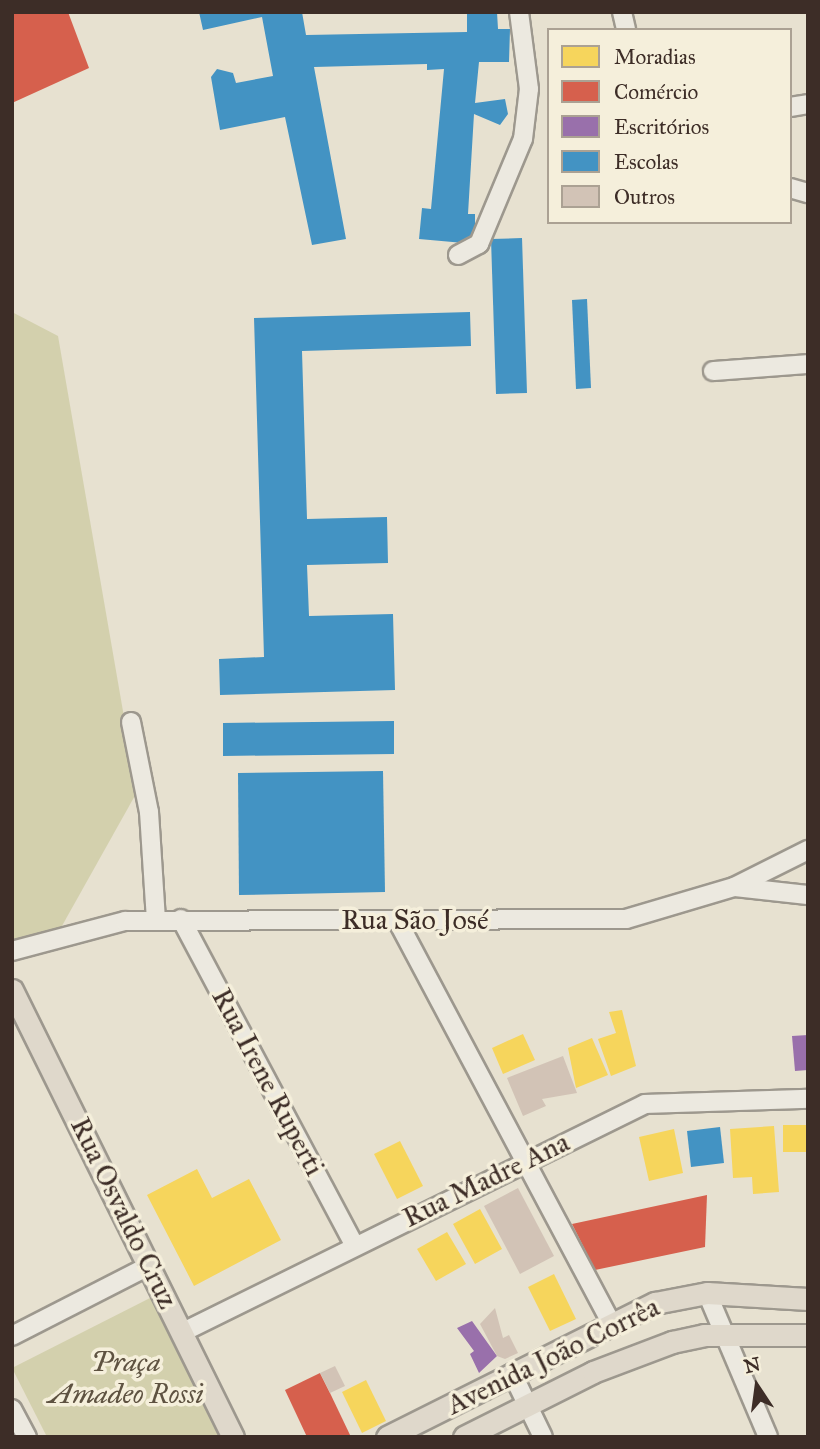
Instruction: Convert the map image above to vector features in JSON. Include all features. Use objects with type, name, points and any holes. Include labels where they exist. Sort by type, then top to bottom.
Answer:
[{"type":"main road","name":"Rua Osvaldo Cruz","points":[[12,990],[151,1265],[233,1437]]},
{"type":"main road","name":"Avenida João Corrêa","points":[[387,1437],[610,1321],[655,1303],[707,1293],[808,1299]]},
{"type":"main road","name":"Avenida João Corrêa","points":[[464,1437],[528,1404],[672,1342],[723,1334],[808,1335]]},
{"type":"street","points":[[458,255],[479,244],[523,139],[529,89],[519,12]]},
{"type":"street","points":[[713,371],[808,364]]},
{"type":"street","points":[[131,722],[149,812],[156,920]]},
{"type":"street","name":"Rua São José","points":[[12,951],[87,927],[156,920],[626,919],[734,887],[808,850]]},
{"type":"street","points":[[734,887],[808,895]]},
{"type":"street","name":"Rua Irene Ruperti","points":[[180,919],[355,1246]]},
{"type":"street","points":[[397,920],[610,1321]]},
{"type":"street","name":"Rua Madre Ana","points":[[183,1332],[523,1160],[645,1104],[808,1099]]},
{"type":"street","points":[[12,1336],[151,1265]]},
{"type":"street","points":[[707,1293],[768,1437]]},
{"type":"street","points":[[512,1373],[543,1437]]},
{"type":"street","points":[[12,1409],[27,1437]]},
{"type":"green space","points":[[12,312],[58,336],[137,792],[58,933],[12,942]]},
{"type":"green space","name":"Praça Amadeo Rossi","points":[[152,1297],[221,1437],[47,1437],[12,1368]]},
{"type":"building: Moradias","points":[[622,1010],[636,1066],[611,1076],[598,1039],[616,1033],[609,1012]]},
{"type":"building: Moradias","points":[[523,1034],[535,1060],[503,1074],[492,1048]]},
{"type":"building: Moradias","points":[[592,1038],[608,1075],[576,1088],[568,1048]]},
{"type":"building: Moradias","points":[[783,1125],[808,1125],[808,1152],[783,1152]]},
{"type":"building: Moradias","points":[[774,1126],[779,1192],[753,1194],[752,1177],[733,1178],[730,1129]]},
{"type":"building: Moradias","points":[[674,1129],[683,1173],[649,1181],[639,1137]]},
{"type":"building: Moradias","points":[[400,1141],[423,1186],[397,1199],[374,1154]]},
{"type":"building: Moradias","points":[[197,1169],[212,1198],[249,1179],[281,1240],[194,1286],[147,1195]]},
{"type":"building: Moradias","points":[[480,1209],[502,1249],[475,1264],[453,1224]]},
{"type":"building: Moradias","points":[[447,1232],[466,1264],[436,1281],[417,1249]]},
{"type":"building: Moradias","points":[[554,1274],[576,1319],[550,1331],[528,1287]]},
{"type":"building: Moradias","points":[[366,1380],[386,1421],[362,1433],[342,1392]]},
{"type":"building: Comércio","points":[[12,12],[68,12],[89,68],[12,103]]},
{"type":"building: Comércio","points":[[707,1195],[705,1247],[595,1270],[572,1224]]},
{"type":"building: Comércio","points":[[320,1373],[351,1437],[307,1437],[285,1390]]},
{"type":"building: Escritórios","points":[[808,1035],[808,1070],[795,1071],[792,1036]]},
{"type":"building: Escritórios","points":[[472,1321],[497,1356],[479,1373],[470,1354],[474,1351],[457,1328]]},
{"type":"building: Escolas","points":[[199,12],[302,12],[306,35],[467,32],[467,12],[497,12],[498,29],[510,29],[509,62],[479,62],[475,103],[505,99],[508,114],[500,125],[474,114],[468,214],[475,214],[475,244],[419,239],[422,208],[431,209],[444,69],[427,70],[427,64],[314,67],[346,239],[312,245],[285,117],[220,130],[211,77],[217,69],[233,73],[236,83],[273,76],[262,17],[203,30]]},
{"type":"building: Escolas","points":[[522,238],[527,393],[496,394],[491,239]]},
{"type":"building: Escolas","points":[[587,299],[591,388],[576,389],[572,300]]},
{"type":"building: Escolas","points":[[470,312],[471,346],[302,351],[307,519],[387,517],[388,563],[307,565],[309,616],[393,614],[395,690],[220,695],[219,659],[264,657],[254,318]]},
{"type":"building: Escolas","points":[[394,721],[394,754],[223,756],[223,723]]},
{"type":"building: Escolas","points":[[383,771],[385,892],[239,895],[238,773]]},
{"type":"building: Escolas","points":[[720,1127],[724,1163],[691,1167],[687,1131]]},
{"type":"building: Outros","points":[[563,1056],[577,1093],[542,1099],[546,1106],[523,1116],[507,1078]]},
{"type":"building: Outros","points":[[518,1188],[554,1256],[520,1274],[484,1206]]},
{"type":"building: Outros","points":[[495,1308],[503,1338],[509,1335],[518,1353],[505,1359],[497,1356],[480,1324]]},
{"type":"building: Outros","points":[[335,1366],[345,1386],[330,1393],[320,1373]]}]
